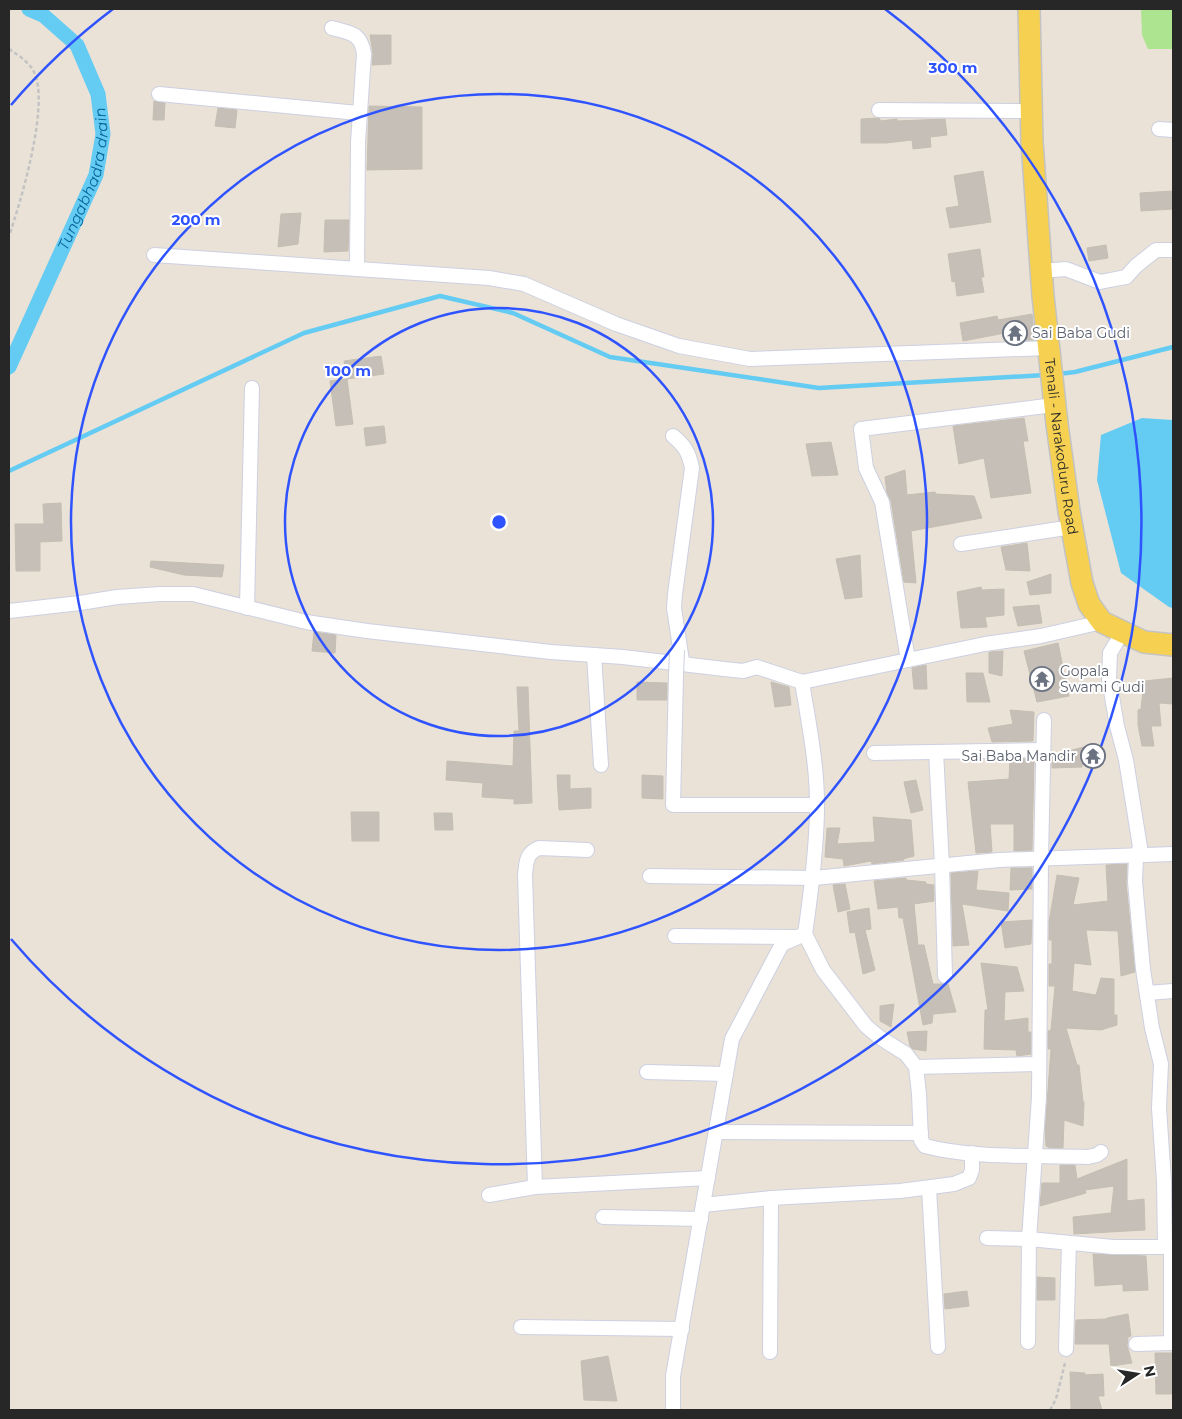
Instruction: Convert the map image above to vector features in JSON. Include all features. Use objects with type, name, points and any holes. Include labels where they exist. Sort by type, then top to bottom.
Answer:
[{"type":"main road","name":"Tenali - Narakoduru Road","points":[[1029,9],[1031,111],[1041,271],[1054,397],[1072,527],[1082,583],[1089,604],[1102,622],[1144,642],[1173,645]]},
{"type":"street","points":[[332,28],[351,33],[358,38],[364,54],[358,113],[358,269]]},
{"type":"street","points":[[159,94],[358,113]]},
{"type":"street","points":[[879,110],[1031,111]]},
{"type":"street","points":[[1041,271],[1066,269],[1100,282],[1126,277],[1156,250],[1173,250]]},
{"type":"street","points":[[154,255],[490,278],[524,284],[616,324],[679,346],[750,359],[1049,354]]},
{"type":"street","points":[[247,608],[252,388]]},
{"type":"street","points":[[908,660],[882,502],[866,468],[861,429],[1054,397]]},
{"type":"street","points":[[673,436],[683,444],[689,454],[692,468],[674,594],[679,670],[673,805],[816,805]]},
{"type":"street","points":[[960,544],[1072,527]]},
{"type":"street","points":[[9,611],[117,597],[193,594],[306,622],[367,631],[551,652],[594,655],[679,670],[743,671],[757,667],[802,682],[985,644],[1041,636],[1102,622]]},
{"type":"street","points":[[1122,633],[1110,653],[1109,679],[1116,726],[1126,760],[1140,847],[1136,856],[1135,882],[1143,969],[1152,1028],[1161,1064],[1159,1108],[1170,1247],[1171,1343],[1136,1344]]},
{"type":"street","points":[[677,634],[679,670]]},
{"type":"street","points":[[594,655],[601,765]]},
{"type":"street","points":[[802,682],[814,760],[816,805],[814,878],[802,935],[823,970],[866,1026],[906,1054],[916,1067],[921,1140],[925,1146],[972,1153],[1088,1156],[1097,1155],[1101,1152]]},
{"type":"street","points":[[1028,1342],[1029,1239],[1039,1064],[1044,720]]},
{"type":"street","points":[[874,753],[1043,750]]},
{"type":"street","points":[[936,752],[945,976]]},
{"type":"street","points":[[535,1187],[526,862],[528,855],[533,850],[539,848],[587,850]]},
{"type":"street","points":[[650,876],[814,878],[999,860],[1173,854]]},
{"type":"street","points":[[676,936],[802,935]]},
{"type":"street","points":[[672,1410],[673,1376],[732,1039],[782,944],[802,935]]},
{"type":"street","points":[[1147,994],[1173,991]]},
{"type":"street","points":[[916,1067],[1039,1064]]},
{"type":"street","points":[[647,1072],[726,1074]]},
{"type":"street","points":[[716,1132],[921,1133]]},
{"type":"street","points":[[603,1217],[702,1212],[771,1198],[870,1193],[954,1184],[969,1178],[972,1170],[972,1153]]},
{"type":"street","points":[[489,1195],[535,1187],[708,1178]]},
{"type":"street","points":[[928,1188],[938,1347]]},
{"type":"street","points":[[770,1352],[771,1198]]},
{"type":"street","points":[[987,1238],[1029,1239],[1113,1247],[1170,1247]]},
{"type":"street","points":[[1066,1349],[1069,1243]]},
{"type":"street","points":[[520,1327],[682,1329]]},
{"type":"path","points":[[9,49],[28,63],[34,72],[39,100],[29,166],[9,236]]},
{"type":"path","points":[[1050,1410],[1056,1399],[1063,1375],[1066,1349]]},
{"type":"green space","points":[[1141,9],[1173,9],[1173,49],[1148,49],[1142,35]]},
{"type":"water","points":[[1142,418],[1173,420],[1173,608],[1121,573],[1097,480],[1101,435]]},
{"type":"building","points":[[370,35],[391,35],[391,64],[372,65],[373,54]]},
{"type":"building","points":[[154,101],[165,103],[164,120],[153,120]]},
{"type":"building","points":[[369,106],[422,107],[422,169],[367,170]]},
{"type":"building","points":[[218,108],[237,110],[235,128],[215,126]]},
{"type":"building","points":[[878,118],[880,121],[945,119],[947,135],[930,137],[931,147],[913,149],[912,140],[861,143],[861,119]]},
{"type":"building","points":[[983,171],[991,222],[950,228],[946,208],[959,206],[954,176]]},
{"type":"building","points":[[1173,191],[1173,209],[1141,211],[1140,193]]},
{"type":"building","points":[[301,213],[298,244],[278,247],[281,214]]},
{"type":"building","points":[[325,220],[349,220],[348,251],[324,252]]},
{"type":"building","points":[[1106,245],[1108,258],[1089,261],[1087,248]]},
{"type":"building","points":[[980,249],[984,277],[981,277],[984,292],[957,296],[955,281],[952,282],[948,254]]},
{"type":"building","points":[[1032,314],[1035,340],[1006,341],[1005,333],[963,341],[960,323],[997,316],[998,320]]},
{"type":"building","points":[[381,356],[384,374],[347,379],[344,361]]},
{"type":"building","points":[[347,379],[353,424],[336,426],[330,381]]},
{"type":"building","points":[[1024,418],[1028,441],[1023,441],[1031,493],[991,498],[984,458],[959,464],[953,426]]},
{"type":"building","points":[[384,426],[386,443],[366,446],[364,428]]},
{"type":"building","points":[[831,442],[838,475],[812,476],[806,444]]},
{"type":"building","points":[[905,470],[907,495],[935,492],[936,494],[974,496],[982,518],[911,531],[916,583],[904,582],[891,501],[887,493],[885,477]]},
{"type":"building","points":[[61,503],[62,541],[40,542],[40,571],[16,571],[15,524],[44,524],[43,504]]},
{"type":"building","points":[[1027,543],[1030,571],[1006,570],[1001,547]]},
{"type":"building","points":[[860,555],[862,597],[845,599],[836,559]]},
{"type":"building","points":[[151,561],[224,565],[222,577],[184,575],[150,567]]},
{"type":"building","points":[[1051,574],[1051,593],[1030,595],[1027,582]]},
{"type":"building","points":[[981,587],[982,590],[1004,589],[1004,615],[985,617],[987,627],[961,628],[957,592]]},
{"type":"building","points":[[1039,605],[1042,623],[1018,626],[1013,607]]},
{"type":"building","points":[[314,632],[336,635],[335,653],[312,651]]},
{"type":"building","points":[[1058,643],[1069,696],[1037,702],[1024,651]]},
{"type":"building","points":[[1003,651],[1002,676],[989,673],[989,652]]},
{"type":"building","points":[[926,665],[927,689],[914,689],[912,668]]},
{"type":"building","points":[[966,673],[983,673],[990,702],[967,702]]},
{"type":"building","points":[[1173,678],[1173,704],[1159,703],[1161,726],[1151,726],[1154,746],[1142,746],[1138,725],[1138,710],[1141,709],[1144,681]]},
{"type":"building","points":[[637,682],[667,683],[667,700],[637,700]]},
{"type":"building","points":[[771,682],[789,687],[791,705],[775,707]]},
{"type":"building","points":[[517,687],[528,687],[532,803],[514,804],[514,799],[482,797],[483,783],[446,780],[447,761],[513,766],[514,731],[519,731]]},
{"type":"building","points":[[1010,710],[1034,712],[1033,741],[992,742],[988,728],[1013,724]]},
{"type":"building","points":[[1084,747],[1082,767],[1052,768],[1052,755]]},
{"type":"building","points":[[1010,759],[1034,759],[1032,850],[1014,851],[1014,824],[990,824],[992,852],[976,853],[968,782],[1009,779]]},
{"type":"building","points":[[557,775],[570,775],[570,789],[591,788],[591,808],[559,810]]},
{"type":"building","points":[[642,775],[663,776],[663,799],[642,798]]},
{"type":"building","points":[[916,780],[923,810],[911,813],[904,782]]},
{"type":"building","points":[[351,812],[379,812],[379,841],[352,841]]},
{"type":"building","points":[[434,813],[452,813],[453,830],[435,830]]},
{"type":"building","points":[[873,817],[911,820],[914,856],[904,860],[872,864],[871,861],[844,866],[843,859],[825,857],[827,828],[840,828],[837,844],[875,842]]},
{"type":"building","points":[[1127,864],[1126,883],[1135,972],[1121,976],[1118,931],[1086,930],[1091,965],[1074,963],[1072,991],[1096,995],[1101,978],[1114,979],[1114,1015],[1117,1015],[1117,1025],[1101,1030],[1066,1028],[1077,1065],[1079,1065],[1084,1102],[1083,1126],[1064,1120],[1063,1148],[1050,1148],[1046,1146],[1045,1131],[1051,1049],[1048,1049],[1048,1031],[1051,1030],[1055,986],[1049,986],[1049,964],[1052,964],[1052,940],[1049,940],[1049,922],[1057,875],[1079,878],[1073,905],[1108,901],[1106,865]]},
{"type":"building","points":[[1011,868],[1032,868],[1032,889],[1010,890]]},
{"type":"building","points":[[978,871],[976,890],[1009,893],[1008,911],[962,904],[969,945],[953,946],[951,873]]},
{"type":"building","points":[[906,878],[906,880],[926,882],[926,884],[934,885],[934,901],[914,904],[918,945],[924,945],[933,984],[948,984],[956,1012],[933,1014],[932,1023],[923,1025],[903,918],[899,918],[898,907],[878,909],[874,881]]},
{"type":"building","points":[[845,884],[850,909],[838,912],[833,885]]},
{"type":"building","points":[[869,908],[871,929],[865,930],[875,970],[863,974],[855,932],[850,933],[847,912]]},
{"type":"building","points":[[1032,920],[1031,944],[1005,948],[1001,922]]},
{"type":"building","points":[[981,963],[1017,967],[1024,991],[1005,992],[1004,1021],[1028,1018],[1028,1032],[1031,1032],[1031,1054],[1017,1056],[1016,1050],[984,1049],[985,1010],[988,1010]]},
{"type":"building","points":[[894,1004],[891,1027],[880,1021],[880,1006]]},
{"type":"building","points":[[927,1031],[926,1051],[913,1049],[910,1046],[907,1032]]},
{"type":"building","points":[[1127,1159],[1127,1201],[1144,1199],[1145,1230],[1074,1234],[1073,1217],[1111,1213],[1114,1186],[1085,1190],[1086,1193],[1040,1206],[1042,1183],[1060,1183],[1060,1165],[1075,1165],[1077,1179]]},
{"type":"building","points":[[1093,1254],[1146,1256],[1148,1290],[1123,1291],[1123,1284],[1095,1286]]},
{"type":"building","points":[[1037,1277],[1055,1278],[1055,1300],[1037,1300]]},
{"type":"building","points":[[967,1291],[969,1306],[945,1309],[944,1294]]},
{"type":"building","points":[[1128,1314],[1131,1336],[1128,1337],[1127,1345],[1132,1363],[1111,1366],[1109,1344],[1075,1344],[1076,1320],[1107,1319]]},
{"type":"building","points":[[1155,1353],[1173,1353],[1173,1394],[1156,1394]]},
{"type":"building","points":[[608,1356],[617,1401],[584,1400],[581,1361]]},
{"type":"building","points":[[1070,1372],[1085,1373],[1085,1375],[1103,1374],[1104,1396],[1098,1396],[1102,1410],[1071,1410]]},
{"type":"waterway","name":"Tungabhadra drain","points":[[9,367],[96,175],[103,134],[98,94],[77,45],[43,15],[29,9]]},
{"type":"waterway","points":[[9,471],[304,333],[440,296],[513,313],[610,357],[819,388],[1045,375]]},
{"type":"waterway","points":[[1058,374],[1075,372],[1173,347]]},
{"type":"place","name":"Sai Baba Gudi","points":[[1015,333]]},
{"type":"place","name":"Gopala Swami Gudi","points":[[1042,679]]},
{"type":"place","name":"Sai Baba Mandir","points":[[1093,756]]}]
